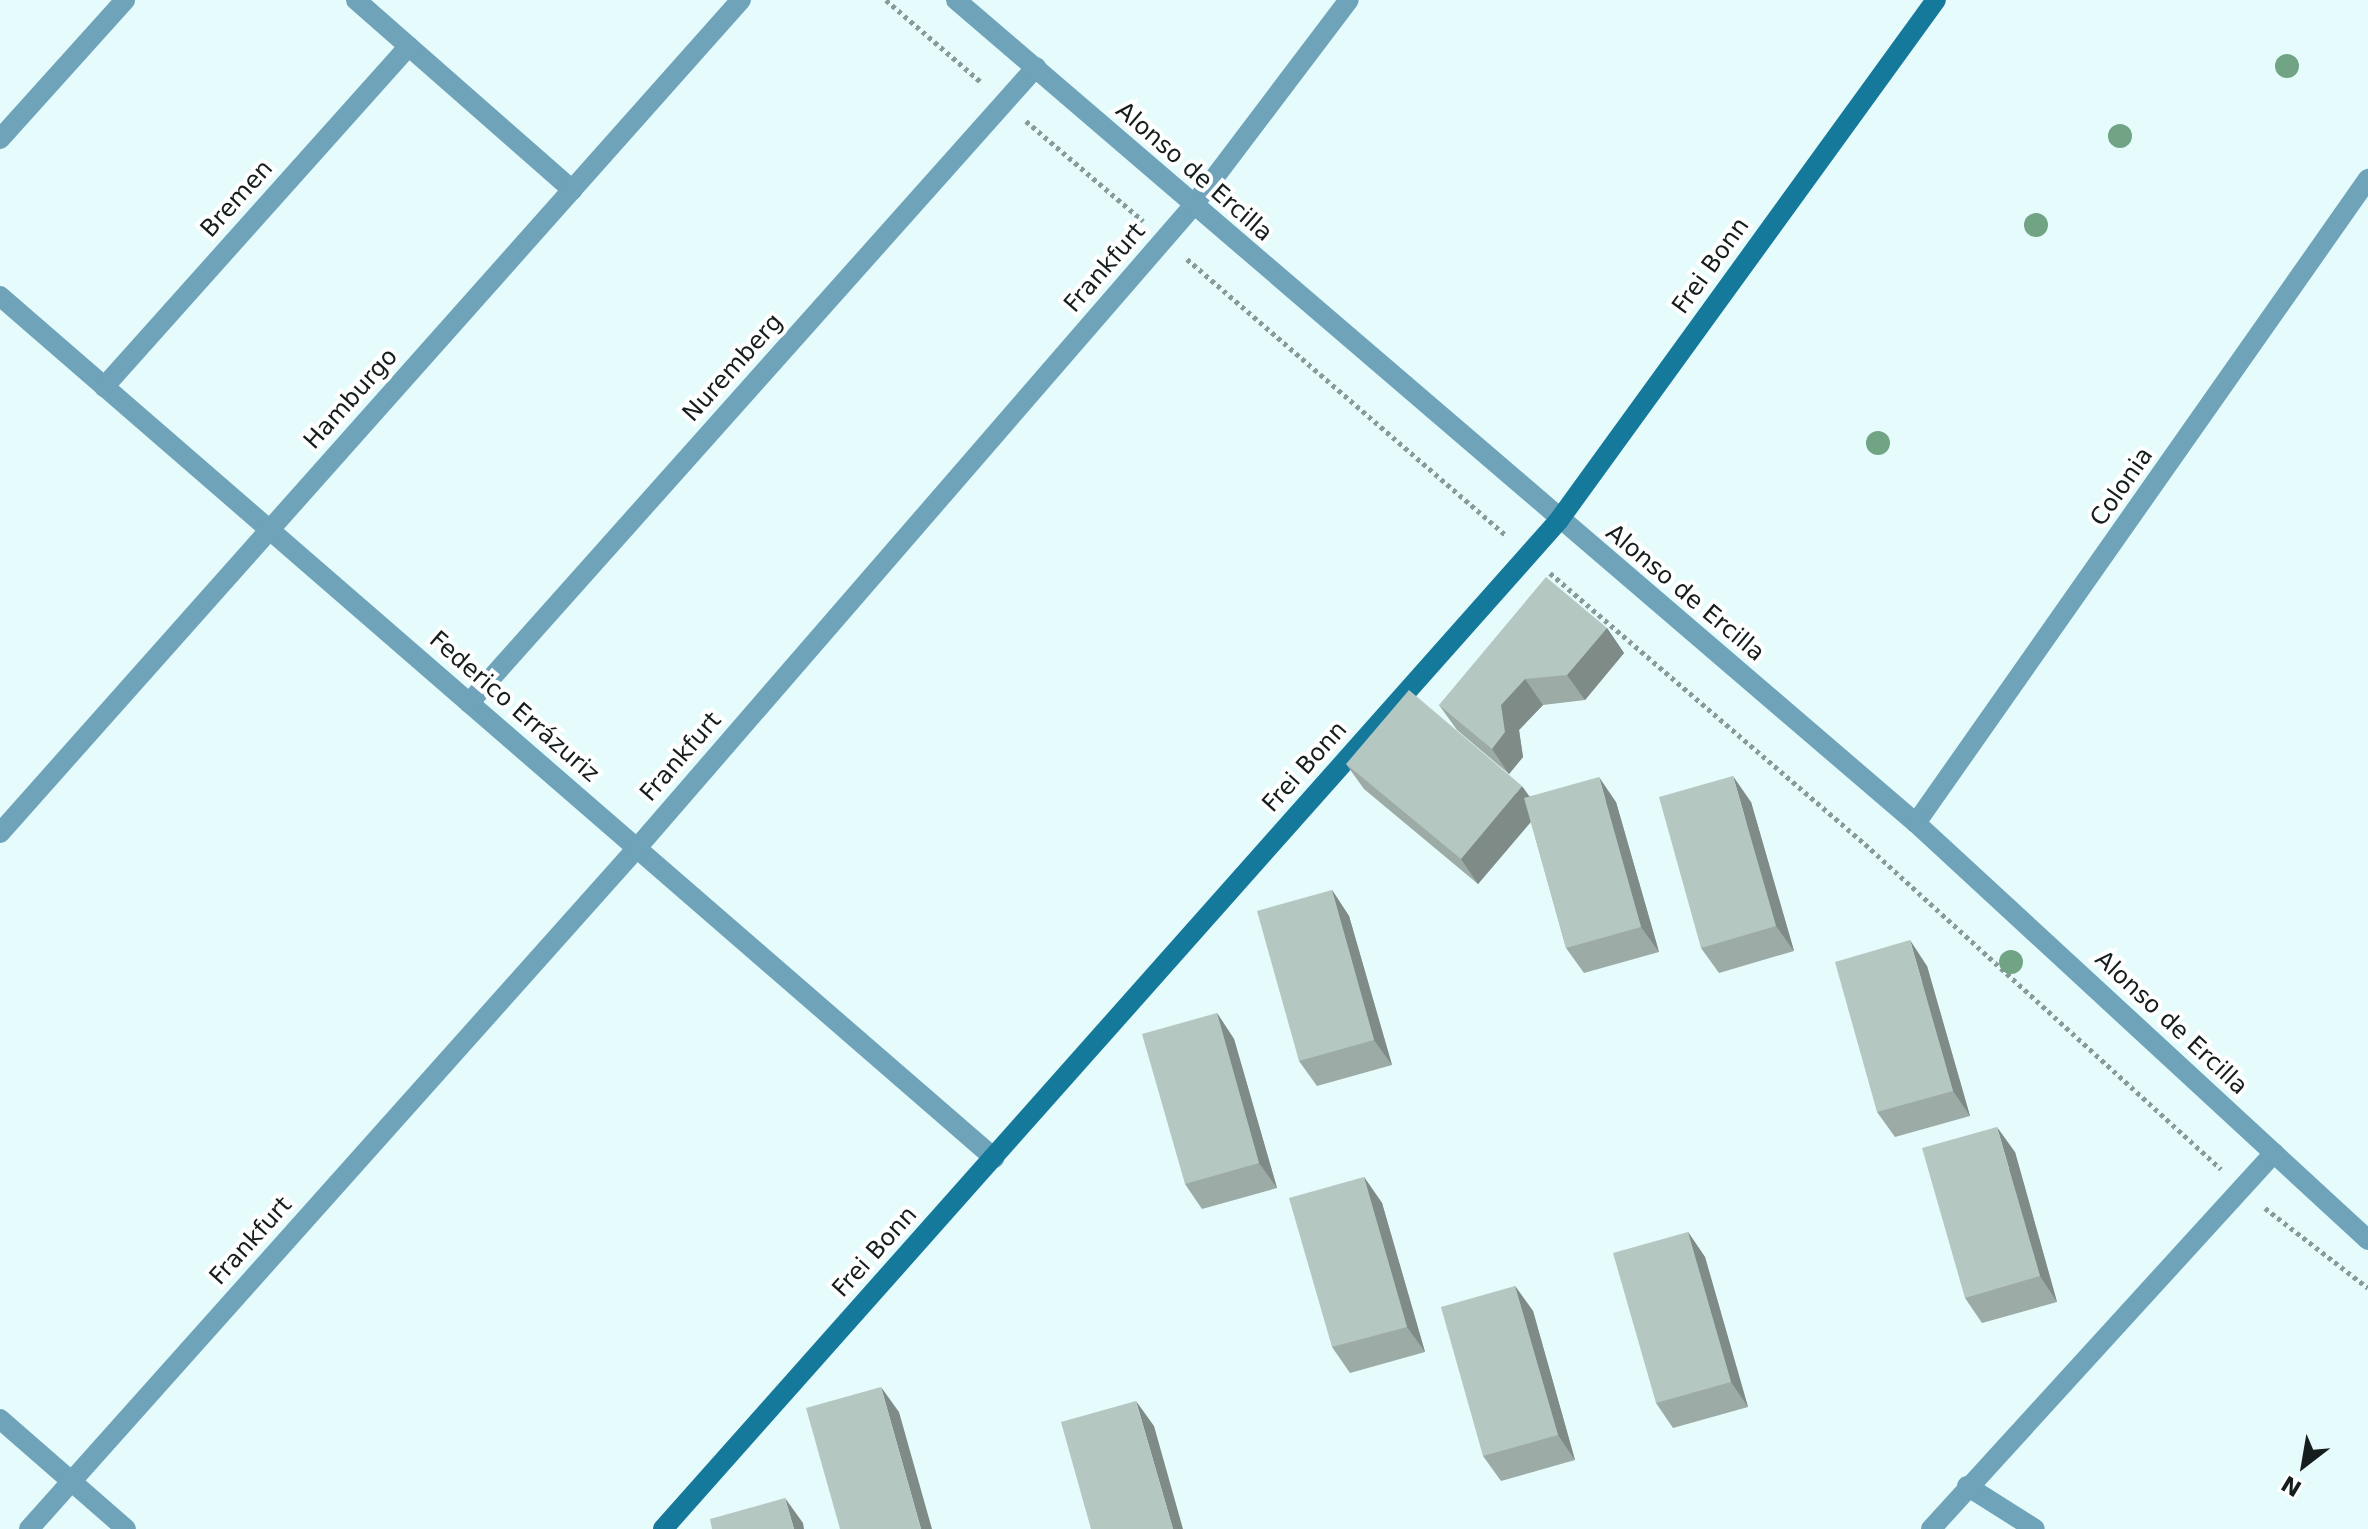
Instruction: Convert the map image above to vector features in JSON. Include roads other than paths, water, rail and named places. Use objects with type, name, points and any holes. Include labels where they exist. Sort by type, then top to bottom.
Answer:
[{"type":"main road","name":"Frei Bonn","points":[[663,1529],[1559,520],[1936,0]]},
{"type":"street","points":[[0,139],[125,0]]},
{"type":"street","points":[[356,0],[572,190]]},
{"type":"street","name":"Hamburgo","points":[[0,833],[741,0]]},
{"type":"street","name":"Alonso de Ercilla","points":[[956,0],[1916,823],[2368,1240]]},
{"type":"street","name":"Frankfurt","points":[[29,1529],[637,848],[1164,240],[1349,0]]},
{"type":"street","name":"Bremen","points":[[104,387],[409,46]]},
{"type":"street","name":"Nuremberg","points":[[469,703],[1036,67]]},
{"type":"street","name":"Colonia","points":[[1916,823],[2368,179]]},
{"type":"street","name":"Federico Errázuriz","points":[[0,296],[994,1158]]},
{"type":"street","points":[[1931,1529],[2274,1153]]},
{"type":"street","points":[[0,1419],[126,1529]]},
{"type":"street","points":[[1967,1486],[2035,1529]]}]
